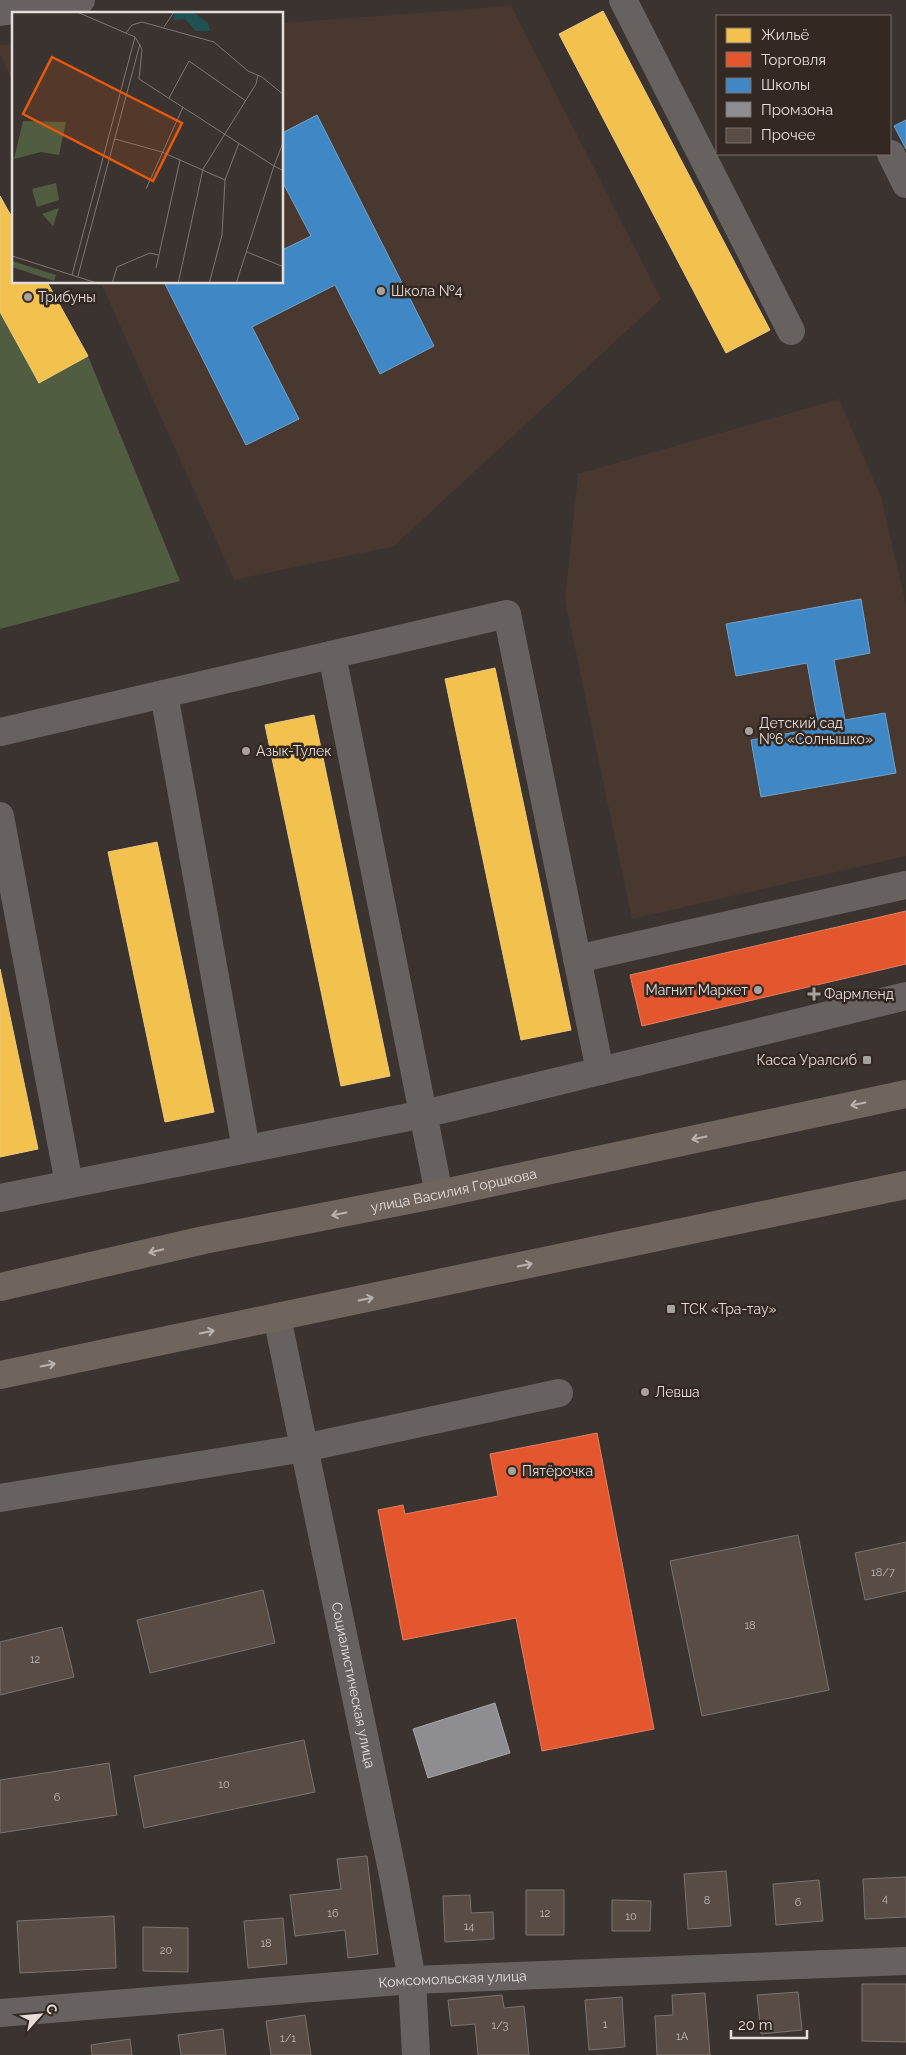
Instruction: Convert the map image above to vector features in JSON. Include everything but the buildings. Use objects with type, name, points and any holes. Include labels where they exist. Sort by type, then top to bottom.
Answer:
[{"type":"main road","name":"улица Василия Горшкова","points":[[0,1287],[204,1240],[439,1194],[906,1094]]},
{"type":"main road","points":[[0,1375],[906,1185]]},
{"type":"street","points":[[0,12],[45,3],[81,0]]},
{"type":"street","points":[[622,0],[792,331]]},
{"type":"street","points":[[891,154],[906,184]]},
{"type":"street","points":[[0,732],[507,614],[600,1071]]},
{"type":"street","points":[[332,655],[439,1194]]},
{"type":"street","points":[[164,694],[246,1149]]},
{"type":"street","points":[[0,816],[69,1184]]},
{"type":"street","points":[[577,959],[906,885]]},
{"type":"street","points":[[0,1198],[424,1114],[906,996]]},
{"type":"street","name":"Социалистическая улица","points":[[277,1317],[394,1880],[412,1980],[416,2055]]},
{"type":"street","points":[[0,1498],[304,1448],[559,1393]]},
{"type":"street","name":"Комсомольская улица","points":[[0,2013],[412,1980],[906,1960]]},
{"type":"shaded area","name":"Школа №4","points":[[511,6],[661,299],[394,546],[234,580],[101,284],[284,284],[284,23]]},
{"type":"shaded area","points":[[12,44],[12,81],[0,54],[0,45]]},
{"type":"shaded area","name":"Детский сад №6 «Солнышко»","points":[[839,399],[881,497],[906,605],[906,856],[632,919],[565,600],[578,474]]},
{"type":"green space","points":[[0,196],[12,217],[12,284],[48,284],[88,356],[180,581],[0,629]]},
{"type":"place","name":"Школа №4","points":[[381,291]]},
{"type":"place","name":"Трибуны","points":[[28,297]]},
{"type":"place","name":"Детский сад №6 «Солнышко»","points":[[749,731]]},
{"type":"place","name":"Азык-Тулек","points":[[246,751]]},
{"type":"place","name":"Магнит Маркет","points":[[758,990]]},
{"type":"place","name":"Фармленд","points":[[814,994]]},
{"type":"place","name":"Касса Уралсиб","points":[[867,1060]]},
{"type":"place","name":"ТСК «Тра-тау»","points":[[671,1309]]},
{"type":"place","name":"Левша","points":[[645,1392]]},
{"type":"place","name":"Пятёрочка","points":[[512,1471]]}]
